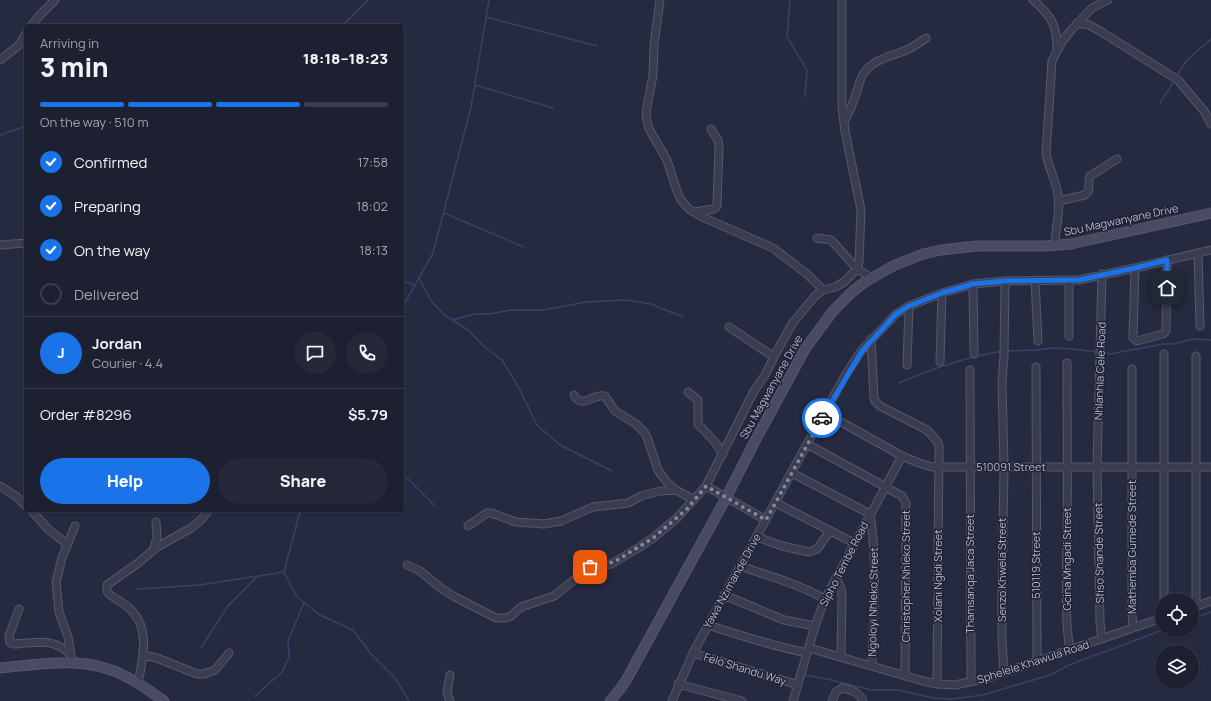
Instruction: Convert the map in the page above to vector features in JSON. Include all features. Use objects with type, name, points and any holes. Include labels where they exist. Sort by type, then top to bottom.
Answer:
[{"type":"main road","name":"Sbu Magwanyane Drive","points":[[610,701],[628,677],[726,498],[755,440],[805,349],[838,305],[853,291],[872,278],[923,254],[960,247],[992,245],[1055,246],[1086,241],[1211,213]]},
{"type":"main road","points":[[0,668],[71,658],[110,669],[125,676],[159,699]]},
{"type":"street","points":[[33,24],[54,0]]},
{"type":"street","points":[[660,0],[654,45],[653,75],[646,112],[649,128],[667,160],[681,200],[694,212],[726,228],[773,248],[807,274],[823,290]]},
{"type":"street","points":[[407,565],[420,571],[451,595],[496,618],[502,619],[511,616],[521,607],[554,596],[590,567],[611,564],[653,538],[677,518],[706,486],[754,391],[765,375],[784,338],[798,316],[815,296],[823,290],[835,287],[844,282],[857,269],[860,254],[861,210],[842,108],[842,0]]},
{"type":"street","points":[[1033,0],[1055,26],[1057,50]]},
{"type":"street","points":[[1055,246],[1058,201],[1056,184],[1049,168],[1046,152],[1050,67],[1063,40],[1077,23],[1092,8],[1108,0]]},
{"type":"street","points":[[1077,23],[1089,25],[1100,31],[1178,80],[1204,111],[1211,124]]},
{"type":"street","points":[[0,60],[18,46],[24,37]]},
{"type":"street","points":[[844,123],[864,73],[884,57],[905,51],[916,46],[926,38]]},
{"type":"street","points":[[694,212],[714,209],[717,206],[719,146],[718,140],[711,130]]},
{"type":"street","points":[[1058,201],[1086,195],[1089,190],[1090,176],[1117,159]]},
{"type":"street","points":[[817,238],[831,240],[857,269],[872,278]]},
{"type":"street","points":[[0,245],[24,242]]},
{"type":"street","name":"Yawa Nzimande Drive","points":[[672,701],[678,684],[693,653],[807,444],[862,351],[871,339],[896,314],[909,306],[942,293],[973,284],[1005,281],[1069,280],[1091,278],[1102,274],[1135,268],[1211,250]]},
{"type":"street","points":[[1198,253],[1200,326]]},
{"type":"street","points":[[1135,268],[1133,338],[1134,340],[1137,340],[1163,334],[1166,331],[1167,260]]},
{"type":"street","name":"Nhlanhla Cele Road","points":[[1097,467],[1102,274]]},
{"type":"street","points":[[1035,280],[1038,341]]},
{"type":"street","points":[[1069,280],[1069,336]]},
{"type":"street","name":"Senzo Khwela Street","points":[[1004,673],[1002,640],[1004,467],[1002,382],[1005,281]]},
{"type":"street","points":[[973,284],[974,354]]},
{"type":"street","points":[[940,362],[942,293]]},
{"type":"street","points":[[907,365],[909,306]]},
{"type":"street","points":[[729,327],[774,357]]},
{"type":"street","name":"Xolani Ngidi Street","points":[[871,339],[872,382],[875,401],[880,406],[927,430],[938,441],[937,684]]},
{"type":"street","points":[[1164,354],[1164,593]]},
{"type":"street","points":[[1194,593],[1196,356]]},
{"type":"street","name":"Gcina Mngadi Street","points":[[1067,363],[1067,592],[1070,650]]},
{"type":"street","name":"510119 Street","points":[[1036,367],[1037,662]]},
{"type":"street","name":"Mathemba Gumede Street","points":[[1132,369],[1133,628]]},
{"type":"street","name":"Thamsanqa Jaca Street","points":[[970,370],[971,682]]},
{"type":"street","points":[[688,392],[698,400],[698,424],[723,454]]},
{"type":"street","points":[[574,395],[576,399],[582,402],[598,396],[605,396],[615,411],[641,429],[647,437],[660,474],[676,490],[694,500]]},
{"type":"street","name":"510091 Street","points":[[825,413],[902,456],[919,463],[938,467],[1211,467]]},
{"type":"street","name":"Christopher Nhleko Street","points":[[807,444],[902,496],[906,504],[905,676]]},
{"type":"street","name":"Sipho Tembe Road","points":[[793,701],[815,626],[825,598],[902,456]]},
{"type":"street","name":"Sfiso Shande Street","points":[[1097,467],[1100,616],[1102,639]]},
{"type":"street","points":[[792,473],[870,514]]},
{"type":"street","points":[[0,486],[24,503]]},
{"type":"street","points":[[706,486],[766,520]]},
{"type":"street","points":[[468,526],[490,512],[516,522],[552,523],[561,521],[593,507],[628,503],[641,496],[676,490]]},
{"type":"street","points":[[776,503],[854,543]]},
{"type":"street","points":[[33,512],[48,529],[67,544]]},
{"type":"street","points":[[138,684],[144,640],[140,621],[132,611],[109,594],[106,588],[110,581],[132,568],[152,550],[191,528],[201,520],[207,512]]},
{"type":"street","name":"Ngoloyi Nhleko Street","points":[[870,514],[874,560],[872,666]]},
{"type":"street","points":[[152,550],[157,538],[156,522]]},
{"type":"street","points":[[71,658],[68,637],[59,612],[56,582],[67,544],[75,526]]},
{"type":"street","points":[[757,537],[803,552],[809,552],[817,549],[830,531]]},
{"type":"street","points":[[740,566],[787,581],[825,598]]},
{"type":"street","points":[[836,577],[842,595],[841,657]]},
{"type":"street","points":[[724,595],[784,620],[815,626]]},
{"type":"street","points":[[1199,605],[1211,601]]},
{"type":"street","points":[[19,609],[9,636],[10,643],[50,642],[62,648],[71,658]]},
{"type":"street","name":"Sphelele Khawula Road","points":[[708,625],[781,647],[808,650],[841,657],[905,676],[937,684],[954,686],[1004,673],[1155,620]]},
{"type":"street","points":[[143,655],[157,658],[197,674],[204,674],[215,670],[229,653]]},
{"type":"street","name":"Felo Shandu Way","points":[[693,653],[798,685]]},
{"type":"street","points":[[450,675],[447,692],[450,701]]},
{"type":"street","points":[[678,684],[742,701]]},
{"type":"street","points":[[832,701],[836,692],[842,688],[860,696],[863,701]]},
{"type":"waterway","points":[[344,24],[368,0]]},
{"type":"waterway","points":[[404,304],[433,253],[471,107],[489,0]]},
{"type":"waterway","points":[[790,0],[787,37],[807,70],[805,97]]},
{"type":"waterway","points":[[486,17],[597,46]]},
{"type":"waterway","points":[[1178,74],[1187,60],[1211,39]]},
{"type":"waterway","points":[[1160,103],[1173,83]]},
{"type":"waterway","points":[[475,85],[553,108]]},
{"type":"waterway","points":[[0,135],[24,127]]},
{"type":"waterway","points":[[444,213],[524,247]]},
{"type":"waterway","points":[[419,278],[432,302],[446,316],[468,330],[485,347],[502,360],[519,388],[537,425],[560,445],[612,471]]},
{"type":"waterway","points":[[404,281],[415,286]]},
{"type":"waterway","points":[[452,320],[474,314],[489,314],[511,310],[543,310],[586,302],[626,300],[651,304],[683,317]]},
{"type":"waterway","points":[[1103,352],[1110,354],[1163,344],[1173,344],[1194,339],[1211,340]]},
{"type":"waterway","points":[[1007,351],[1053,348],[1096,352]]},
{"type":"waterway","points":[[899,383],[949,364],[1002,351]]},
{"type":"waterway","points":[[404,475],[435,506]]},
{"type":"waterway","points":[[301,512],[284,572],[297,597],[320,615],[353,630],[372,655],[395,678],[409,701]]},
{"type":"waterway","points":[[137,589],[200,585],[284,572]]},
{"type":"waterway","points":[[201,648],[228,606],[257,577]]},
{"type":"waterway","points":[[255,696],[282,672],[289,657],[288,641],[304,603]]},
{"type":"waterway","points":[[1199,616],[1211,612]]},
{"type":"waterway","points":[[805,675],[871,690],[897,690],[934,698],[952,699],[983,695],[1050,675],[1069,665],[1155,633]]},
{"type":"way so far","points":[[590,567],[611,564],[653,538],[687,509],[706,486],[766,520],[822,418]]},
{"type":"route","points":[[822,418],[846,376],[871,339],[896,314],[909,306],[942,293],[958,287],[973,284],[1005,281],[1079,280],[1167,260],[1167,288]]}]
